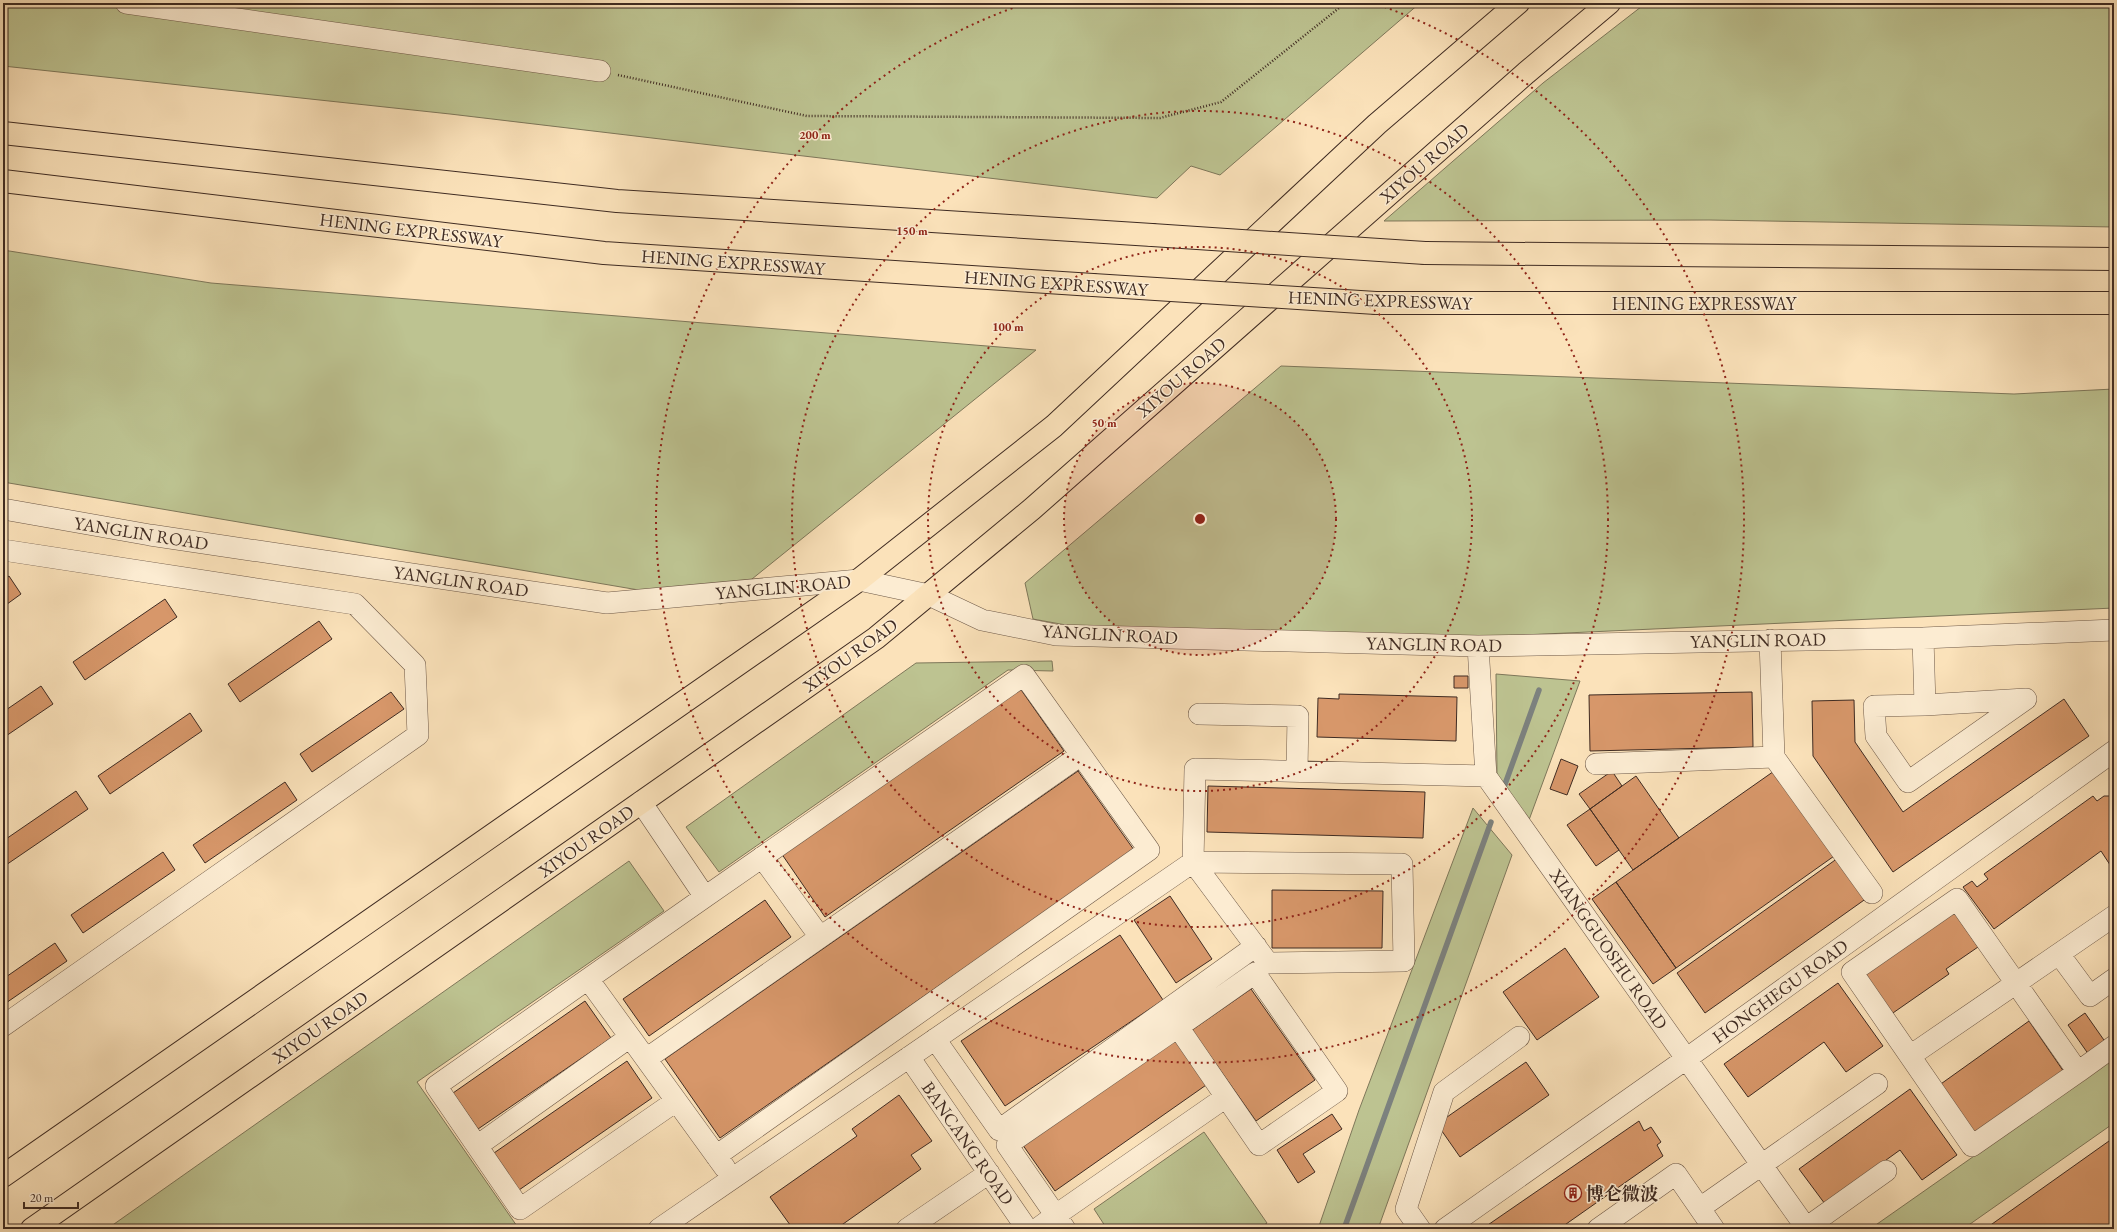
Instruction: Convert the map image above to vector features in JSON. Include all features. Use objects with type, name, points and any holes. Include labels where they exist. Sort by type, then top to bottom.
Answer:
[{"type":"main road","points":[[3,1176],[859,580],[1054,426],[1377,124],[1518,3]]},
{"type":"main road","name":"XIYOU ROAD","points":[[32,1229],[876,638],[1032,509],[1526,73],[1609,3]]},
{"type":"main road","points":[[3,133],[617,201],[1425,253],[2114,259]]},
{"type":"main road","name":"HENING EXPRESSWAY","points":[[3,181],[604,253],[1376,303],[2114,303]]},
{"type":"street","points":[[126,3],[600,71]]},
{"type":"street","name":"YANGLIN ROAD","points":[[3,509],[150,535],[607,603],[859,580],[929,595],[982,620],[1056,634],[1478,646],[1923,638],[2114,630]]},
{"type":"street","points":[[3,550],[355,604],[415,665],[418,735],[3,1026]]},
{"type":"street","points":[[1923,638],[1925,705]]},
{"type":"street","points":[[1770,640],[1774,757],[1872,893]]},
{"type":"street","points":[[659,1229],[1193,862],[1402,864],[1404,961],[1268,963],[1193,862],[1195,769],[1486,776],[1478,646]]},
{"type":"street","points":[[676,1101],[520,1209],[436,1086],[762,856],[1024,675],[1149,850],[716,1156]]},
{"type":"street","points":[[2026,699],[1908,782],[1876,736],[1874,706],[1925,705],[2026,699]]},
{"type":"street","points":[[1199,714],[1298,716],[1297,771]]},
{"type":"street","name":"HONGHEGU ROAD","points":[[1445,1229],[1686,1059],[2114,751]]},
{"type":"street","points":[[646,1059],[1081,755]]},
{"type":"street","points":[[1596,764],[1774,757]]},
{"type":"street","name":"XIANGGUOSHU ROAD","points":[[1486,776],[1806,1228]]},
{"type":"street","points":[[641,802],[705,897]]},
{"type":"street","points":[[762,856],[820,938]]},
{"type":"street","points":[[2078,1072],[1958,899],[1852,972],[1972,1146],[2078,1072],[2114,1046]]},
{"type":"street","points":[[1910,1056],[2114,916]]},
{"type":"street","points":[[935,1038],[999,1130],[1256,946]]},
{"type":"street","points":[[2059,954],[2090,996],[2114,979]]},
{"type":"street","points":[[1061,1222],[1007,1145],[1255,973],[1337,1091],[1259,1145],[1178,1027]]},
{"type":"street","points":[[588,979],[732,1178]]},
{"type":"street","points":[[477,1146],[630,1037]]},
{"type":"street","points":[[1420,1229],[1406,1209],[1444,1092],[1519,1037]]},
{"type":"street","name":"BANCANG ROAD","points":[[909,1057],[1027,1229]]},
{"type":"street","points":[[1700,1208],[1877,1084]]},
{"type":"street","points":[[1037,1229],[1061,1222],[1226,1097]]},
{"type":"street","points":[[1806,1228],[1886,1171]]},
{"type":"street","points":[[907,1229],[989,1173]]},
{"type":"street","points":[[1598,1229],[1676,1174],[1714,1229]]},
{"type":"path","points":[[600,71],[807,116],[1160,118],[1221,102],[1339,8]]},
{"type":"green space","points":[[3,3],[1420,3],[1220,175],[1191,166],[1157,198],[450,114],[3,66]]},
{"type":"green space","points":[[1646,3],[2114,3],[2114,227],[1709,220],[1384,221],[1543,83]]},
{"type":"green space","points":[[3,250],[211,283],[1036,350],[721,604],[3,482]]},
{"type":"green space","points":[[1281,366],[2014,394],[2114,389],[2114,608],[1413,640],[1088,629],[1033,619],[1025,583]]},
{"type":"green space","points":[[1052,661],[1053,671],[1008,670],[719,872],[686,827],[916,663]]},
{"type":"green space","points":[[1496,674],[1580,681],[1529,820],[1497,777]]},
{"type":"green space","points":[[1473,808],[1512,855],[1378,1229],[1318,1229],[1359,1110]]},
{"type":"green space","points":[[629,861],[664,911],[417,1082],[519,1229],[107,1229]]},
{"type":"green space","points":[[2114,1058],[2114,1123],[1963,1229],[1870,1229]]},
{"type":"green space","points":[[1204,1132],[1267,1223],[1258,1229],[1107,1229],[1094,1209]]},
{"type":"building","points":[[9,576],[21,594],[3,607],[3,580]]},
{"type":"building","points":[[165,599],[177,617],[85,680],[73,662]]},
{"type":"building","points":[[319,621],[332,639],[240,702],[228,684]]},
{"type":"building","points":[[1454,676],[1468,676],[1468,688],[1454,688]]},
{"type":"building","points":[[1017,684],[1064,751],[825,917],[779,850]]},
{"type":"building","points":[[41,686],[53,704],[3,738],[3,712]]},
{"type":"building","points":[[391,692],[404,709],[312,772],[300,754]]},
{"type":"building","points":[[1752,692],[1753,747],[1590,751],[1589,695]]},
{"type":"building","points":[[1339,694],[1457,697],[1456,741],[1317,737],[1318,698],[1339,699]]},
{"type":"building","points":[[2064,699],[2089,736],[1893,872],[1813,756],[1812,701],[1854,700],[1855,742],[1903,812]]},
{"type":"building","points":[[190,713],[202,731],[110,794],[98,776]]},
{"type":"building","points":[[1561,759],[1578,766],[1567,795],[1550,789]]},
{"type":"building","points":[[1777,769],[1837,854],[1676,968],[1616,882]]},
{"type":"building","points":[[1078,771],[1134,850],[720,1138],[665,1059]]},
{"type":"building","points":[[1612,771],[1622,786],[1590,809],[1579,794]]},
{"type":"building","points":[[1636,776],[1679,838],[1633,870],[1590,809]]},
{"type":"building","points":[[285,782],[297,800],[205,863],[193,845]]},
{"type":"building","points":[[1208,786],[1425,792],[1423,838],[1207,832]]},
{"type":"building","points":[[76,791],[88,809],[3,867],[3,841]]},
{"type":"building","points":[[2093,796],[2097,801],[2104,796],[2114,796],[2114,871],[2101,851],[1994,929],[1963,887],[1972,881],[1977,887],[1988,879],[1984,874]]},
{"type":"building","points":[[1590,809],[1619,850],[1596,866],[1567,825]]},
{"type":"building","points":[[163,852],[175,870],[83,933],[71,915]]},
{"type":"building","points":[[1838,858],[1867,898],[1705,1013],[1677,973]]},
{"type":"building","points":[[1616,882],[1676,968],[1653,984],[1592,899]]},
{"type":"building","points":[[1272,890],[1383,891],[1382,948],[1272,948]]},
{"type":"building","points":[[1170,896],[1212,959],[1176,983],[1134,920]]},
{"type":"building","points":[[765,900],[791,937],[649,1036],[623,999]]},
{"type":"building","points":[[1954,912],[1978,947],[1946,969],[1949,974],[1890,1015],[1862,976]]},
{"type":"building","points":[[1120,935],[1163,1000],[1005,1106],[961,1041]]},
{"type":"building","points":[[55,943],[67,961],[3,1005],[3,979]]},
{"type":"building","points":[[1565,948],[1599,997],[1537,1040],[1503,992]]},
{"type":"building","points":[[1838,983],[1883,1046],[1846,1072],[1824,1042],[1748,1097],[1724,1064]]},
{"type":"building","points":[[1251,989],[1315,1080],[1256,1121],[1192,1030]]},
{"type":"building","points":[[585,1001],[611,1038],[478,1129],[453,1093]]},
{"type":"building","points":[[2085,1013],[2106,1043],[2089,1055],[2068,1025]]},
{"type":"building","points":[[2029,1021],[2064,1072],[1973,1136],[1938,1086]]},
{"type":"building","points":[[1174,1032],[1209,1083],[1055,1191],[1020,1141]]},
{"type":"building","points":[[627,1061],[652,1098],[519,1190],[494,1153]]},
{"type":"building","points":[[1526,1062],[1549,1095],[1460,1157],[1437,1124]]},
{"type":"building","points":[[1910,1089],[1957,1155],[1922,1180],[1900,1150],[1825,1204],[1799,1169]]},
{"type":"building","points":[[899,1095],[932,1141],[911,1155],[921,1169],[836,1229],[793,1229],[770,1197],[857,1136],[852,1129]]},
{"type":"building","points":[[1332,1114],[1342,1129],[1303,1154],[1315,1172],[1298,1183],[1277,1150]]},
{"type":"building","name":"博仑微波","points":[[1639,1121],[1644,1131],[1651,1127],[1661,1142],[1657,1145],[1663,1156],[1559,1229],[1482,1229]]},
{"type":"building","points":[[2109,1141],[2114,1148],[2114,1229],[1985,1229]]},
{"type":"waterway","points":[[1504,787],[1539,690]]},
{"type":"waterway","points":[[1344,1229],[1491,822]]},
{"type":"place","name":"博仑微波","points":[[1573,1193]]}]
